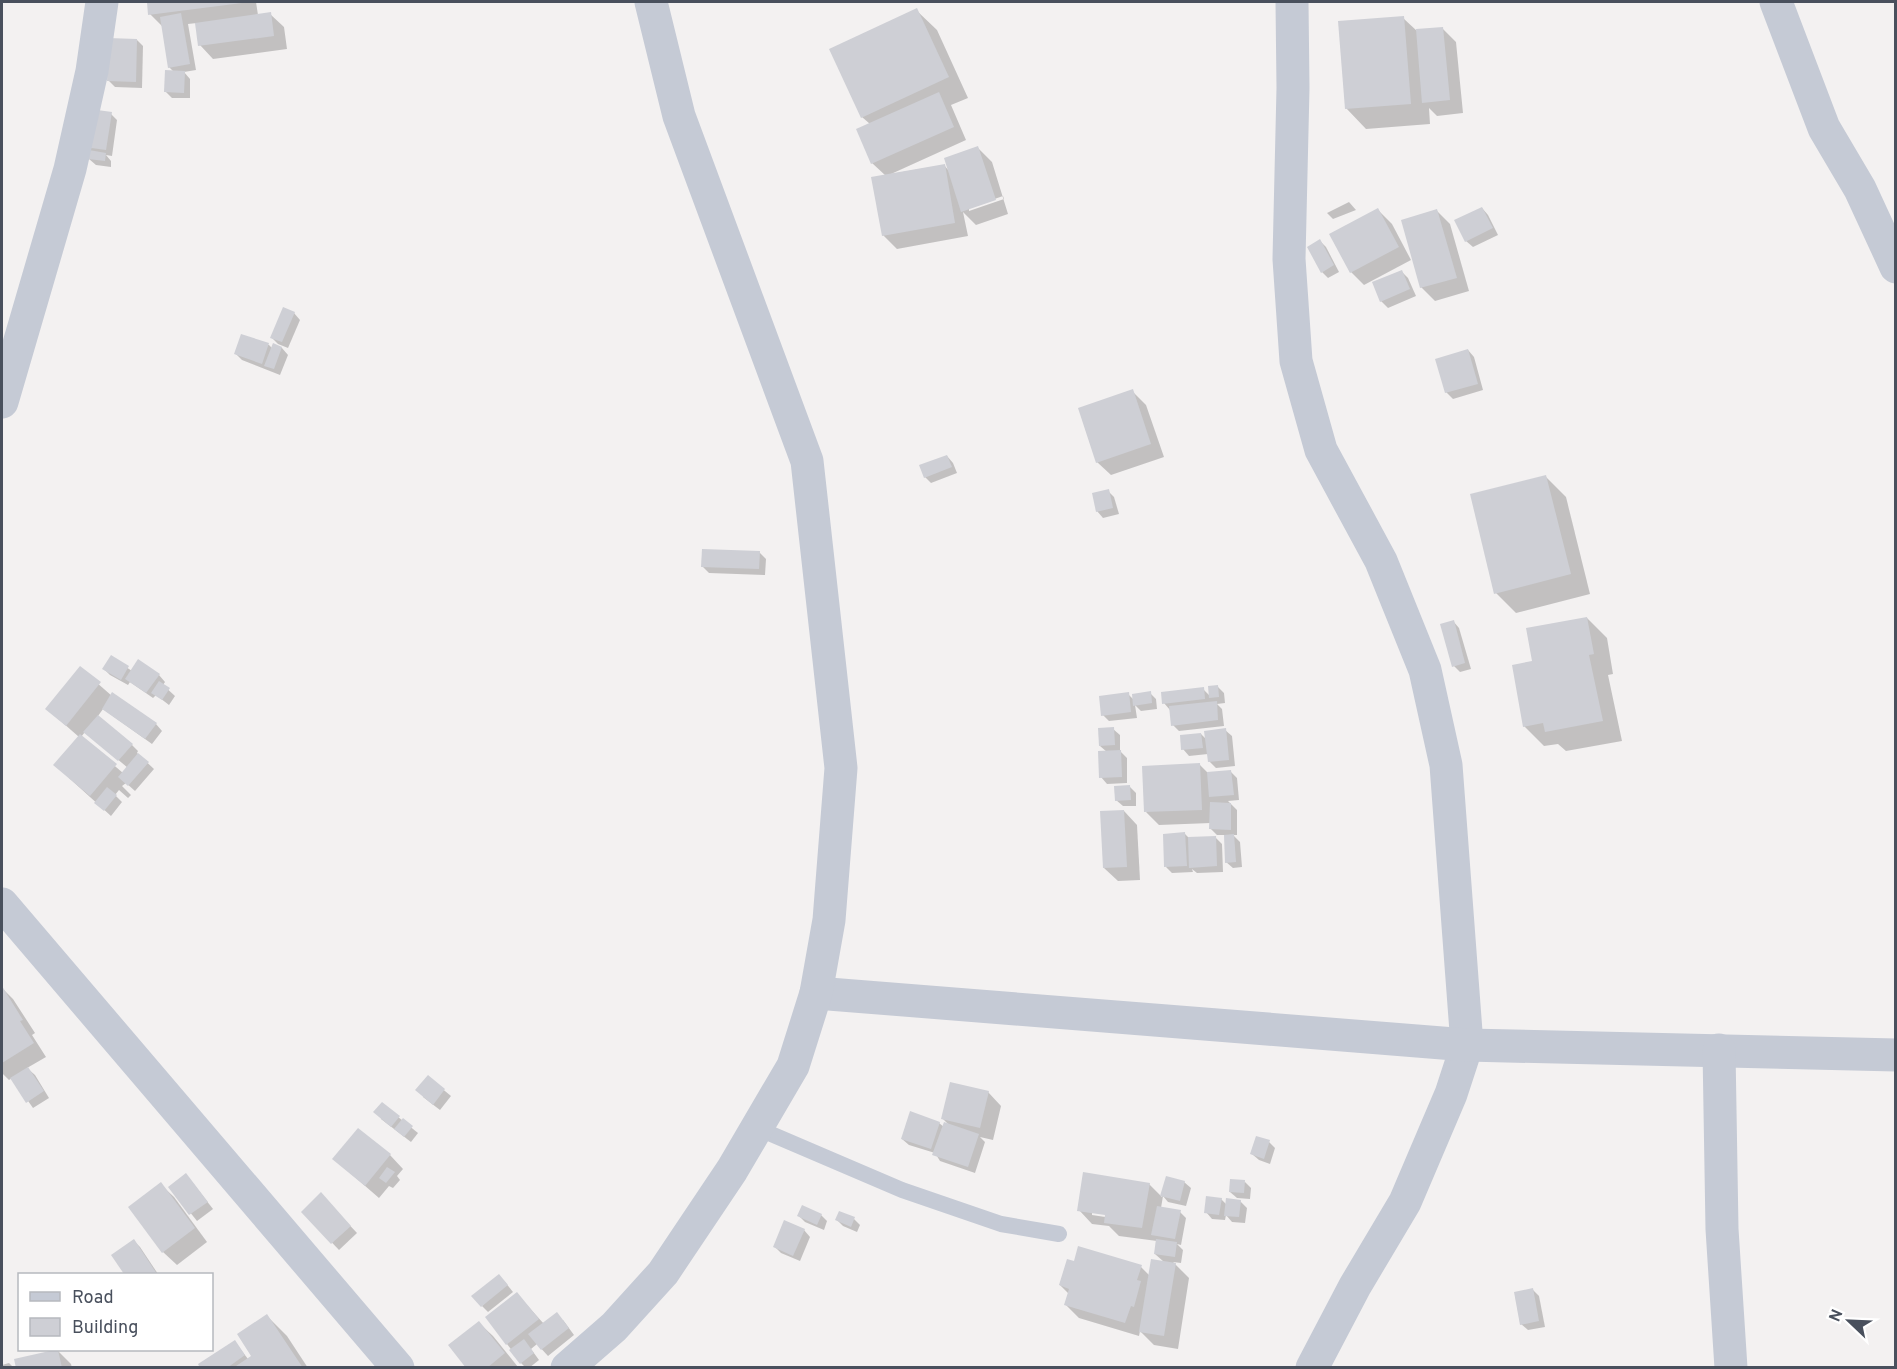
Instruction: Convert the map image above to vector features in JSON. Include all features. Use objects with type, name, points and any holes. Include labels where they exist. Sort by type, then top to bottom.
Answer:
[{"type":"street","points":[[2,402],[70,169],[92,71],[102,2]]},
{"type":"street","points":[[567,1368],[614,1327],[663,1274],[732,1170],[793,1066],[816,993],[829,920],[842,768],[807,461],[679,116],[651,2]]},
{"type":"street","points":[[1292,2],[1293,88],[1289,259],[1296,360],[1321,450],[1381,561],[1425,670],[1446,765],[1467,1045],[1451,1094],[1405,1202],[1355,1286],[1312,1368]]},
{"type":"street","points":[[1776,2],[1824,128],[1860,189],[1884,212],[1896,267]]},
{"type":"street","points":[[2,904],[398,1368]]},
{"type":"street","points":[[816,993],[1467,1045],[1896,1055]]},
{"type":"street","points":[[1719,1050],[1722,1229],[1731,1368]]},
{"type":"lane","points":[[757,1128],[902,1190],[1001,1224],[1059,1234]]},
{"type":"building","points":[[147,2],[242,2],[242,3],[148,15]]},
{"type":"building","points":[[917,8],[949,77],[861,118],[829,49]]},
{"type":"building","points":[[271,12],[274,36],[198,46],[195,23]]},
{"type":"building","points":[[181,13],[190,64],[168,68],[160,17]]},
{"type":"building","points":[[1404,16],[1411,104],[1345,109],[1338,21]]},
{"type":"building","points":[[1443,27],[1450,100],[1422,103],[1416,29]]},
{"type":"building","points":[[108,38],[137,39],[136,82],[107,81]]},
{"type":"building","points":[[165,70],[185,71],[184,93],[164,92]]},
{"type":"building","points":[[939,92],[954,127],[871,164],[856,129]]},
{"type":"building","points":[[90,109],[112,112],[106,150],[84,147]]},
{"type":"building","points":[[978,146],[996,200],[961,212],[944,158]]},
{"type":"building","points":[[89,150],[106,153],[105,161],[88,159]]},
{"type":"building","points":[[945,164],[955,223],[882,236],[871,177]]},
{"type":"building","points":[[1482,207],[1493,228],[1465,242],[1454,220]]},
{"type":"building","points":[[1378,208],[1399,247],[1350,273],[1329,234]]},
{"type":"building","points":[[1437,209],[1457,278],[1420,288],[1401,220]]},
{"type":"building","points":[[1320,239],[1334,265],[1321,273],[1307,247]]},
{"type":"building","points":[[1402,270],[1410,289],[1380,302],[1372,282]]},
{"type":"building","points":[[283,307],[295,312],[282,342],[270,338]]},
{"type":"building","points":[[241,334],[269,343],[262,364],[234,354]]},
{"type":"building","points":[[273,343],[282,347],[274,369],[264,366]]},
{"type":"building","points":[[1468,349],[1478,384],[1445,393],[1435,359]]},
{"type":"building","points":[[1133,389],[1151,444],[1096,463],[1078,408]]},
{"type":"building","points":[[947,455],[952,467],[924,478],[919,465]]},
{"type":"building","points":[[1546,475],[1571,574],[1494,594],[1470,494]]},
{"type":"building","points":[[1109,489],[1113,508],[1096,512],[1092,493]]},
{"type":"building","points":[[702,549],[760,551],[759,569],[701,567]]},
{"type":"building","points":[[1587,617],[1594,654],[1589,655],[1603,721],[1545,732],[1543,723],[1523,727],[1512,665],[1532,661],[1526,628]]},
{"type":"building","points":[[1454,620],[1465,663],[1452,667],[1440,624]]},
{"type":"building","points":[[111,655],[129,666],[121,680],[102,669]]},
{"type":"building","points":[[138,659],[160,674],[146,693],[125,679]]},
{"type":"building","points":[[80,666],[101,682],[66,726],[45,709]]},
{"type":"building","points":[[159,681],[170,688],[162,700],[151,693]]},
{"type":"building","points":[[1218,685],[1219,697],[1209,698],[1208,686]]},
{"type":"building","points":[[1204,687],[1205,699],[1162,704],[1161,692]]},
{"type":"building","points":[[1151,691],[1152,703],[1133,706],[1132,694]]},
{"type":"building","points":[[112,692],[157,723],[145,739],[102,709]]},
{"type":"building","points":[[1129,692],[1131,712],[1101,716],[1099,696]]},
{"type":"building","points":[[1217,701],[1218,720],[1171,726],[1169,706]]},
{"type":"building","points":[[98,715],[133,744],[118,761],[83,732]]},
{"type":"building","points":[[1114,727],[1115,745],[1099,746],[1098,728]]},
{"type":"building","points":[[1226,728],[1229,760],[1208,762],[1204,731]]},
{"type":"building","points":[[1201,733],[1203,748],[1181,750],[1180,735]]},
{"type":"building","points":[[80,734],[117,764],[90,796],[53,765]]},
{"type":"building","points":[[1121,750],[1122,777],[1099,778],[1098,751]]},
{"type":"building","points":[[138,753],[149,762],[128,786],[118,777]]},
{"type":"building","points":[[1200,763],[1202,810],[1144,812],[1142,766]]},
{"type":"building","points":[[1231,770],[1234,795],[1209,797],[1207,772]]},
{"type":"building","points":[[1130,785],[1131,800],[1115,801],[1114,786]]},
{"type":"building","points":[[107,787],[117,795],[104,811],[94,803]]},
{"type":"building","points":[[1210,802],[1231,803],[1231,830],[1209,829]]},
{"type":"building","points":[[1124,810],[1127,867],[1103,868],[1100,811]]},
{"type":"building","points":[[1185,832],[1187,866],[1164,867],[1163,834]]},
{"type":"building","points":[[1234,834],[1236,862],[1225,863],[1224,835]]},
{"type":"building","points":[[1216,836],[1217,866],[1189,868],[1188,837]]},
{"type":"building","points":[[2,986],[34,1043],[2,1063]]},
{"type":"building","points":[[28,1067],[44,1091],[26,1103],[10,1078]]},
{"type":"building","points":[[428,1075],[445,1089],[433,1105],[415,1090]]},
{"type":"building","points":[[950,1082],[989,1091],[980,1128],[941,1119]]},
{"type":"building","points":[[382,1102],[400,1116],[391,1127],[373,1112]]},
{"type":"building","points":[[910,1111],[940,1122],[931,1149],[901,1139]]},
{"type":"building","points":[[403,1118],[413,1126],[404,1137],[394,1129]]},
{"type":"building","points":[[944,1122],[979,1134],[968,1167],[932,1155]]},
{"type":"building","points":[[358,1128],[391,1154],[365,1186],[332,1159]]},
{"type":"building","points":[[1256,1136],[1270,1140],[1264,1159],[1250,1154]]},
{"type":"building","points":[[387,1167],[395,1172],[386,1183],[379,1178]]},
{"type":"building","points":[[1083,1172],[1150,1183],[1142,1228],[1104,1223],[1105,1215],[1077,1211]]},
{"type":"building","points":[[186,1173],[208,1202],[189,1215],[168,1187]]},
{"type":"building","points":[[1166,1176],[1185,1181],[1180,1201],[1160,1196]]},
{"type":"building","points":[[1230,1179],[1245,1180],[1244,1193],[1229,1192]]},
{"type":"building","points":[[161,1182],[195,1228],[162,1253],[128,1207]]},
{"type":"building","points":[[321,1192],[351,1226],[331,1244],[301,1212]]},
{"type":"building","points":[[1206,1196],[1222,1198],[1219,1215],[1204,1213]]},
{"type":"building","points":[[1226,1198],[1241,1200],[1239,1217],[1224,1216]]},
{"type":"building","points":[[802,1205],[822,1214],[817,1225],[797,1216]]},
{"type":"building","points":[[1157,1206],[1181,1210],[1175,1239],[1151,1235]]},
{"type":"building","points":[[839,1211],[855,1217],[851,1227],[835,1220]]},
{"type":"building","points":[[784,1220],[805,1229],[793,1256],[773,1247]]},
{"type":"building","points":[[134,1239],[156,1273],[123,1273],[111,1255]]},
{"type":"building","points":[[1156,1239],[1177,1242],[1175,1257],[1154,1254]]},
{"type":"building","points":[[1078,1246],[1142,1265],[1137,1280],[1141,1281],[1134,1307],[1131,1306],[1125,1323],[1064,1305],[1069,1289],[1059,1285],[1067,1259],[1074,1261]]},
{"type":"building","points":[[1151,1259],[1176,1263],[1164,1336],[1139,1332]]},
{"type":"building","points":[[499,1274],[508,1285],[481,1307],[471,1296]]},
{"type":"building","points":[[1533,1288],[1539,1321],[1520,1325],[1514,1292]]},
{"type":"building","points":[[517,1292],[539,1319],[506,1345],[485,1317]]},
{"type":"building","points":[[557,1312],[569,1328],[541,1350],[528,1334]]},
{"type":"building","points":[[267,1314],[303,1368],[233,1368],[251,1356],[237,1334]]},
{"type":"building","points":[[479,1321],[505,1353],[487,1368],[466,1368],[448,1345]]},
{"type":"building","points":[[524,1339],[534,1353],[520,1364],[509,1350]]},
{"type":"building","points":[[235,1340],[245,1355],[227,1368],[200,1368],[198,1364]]},
{"type":"building","points":[[58,1351],[62,1368],[16,1368],[14,1359]]}]
